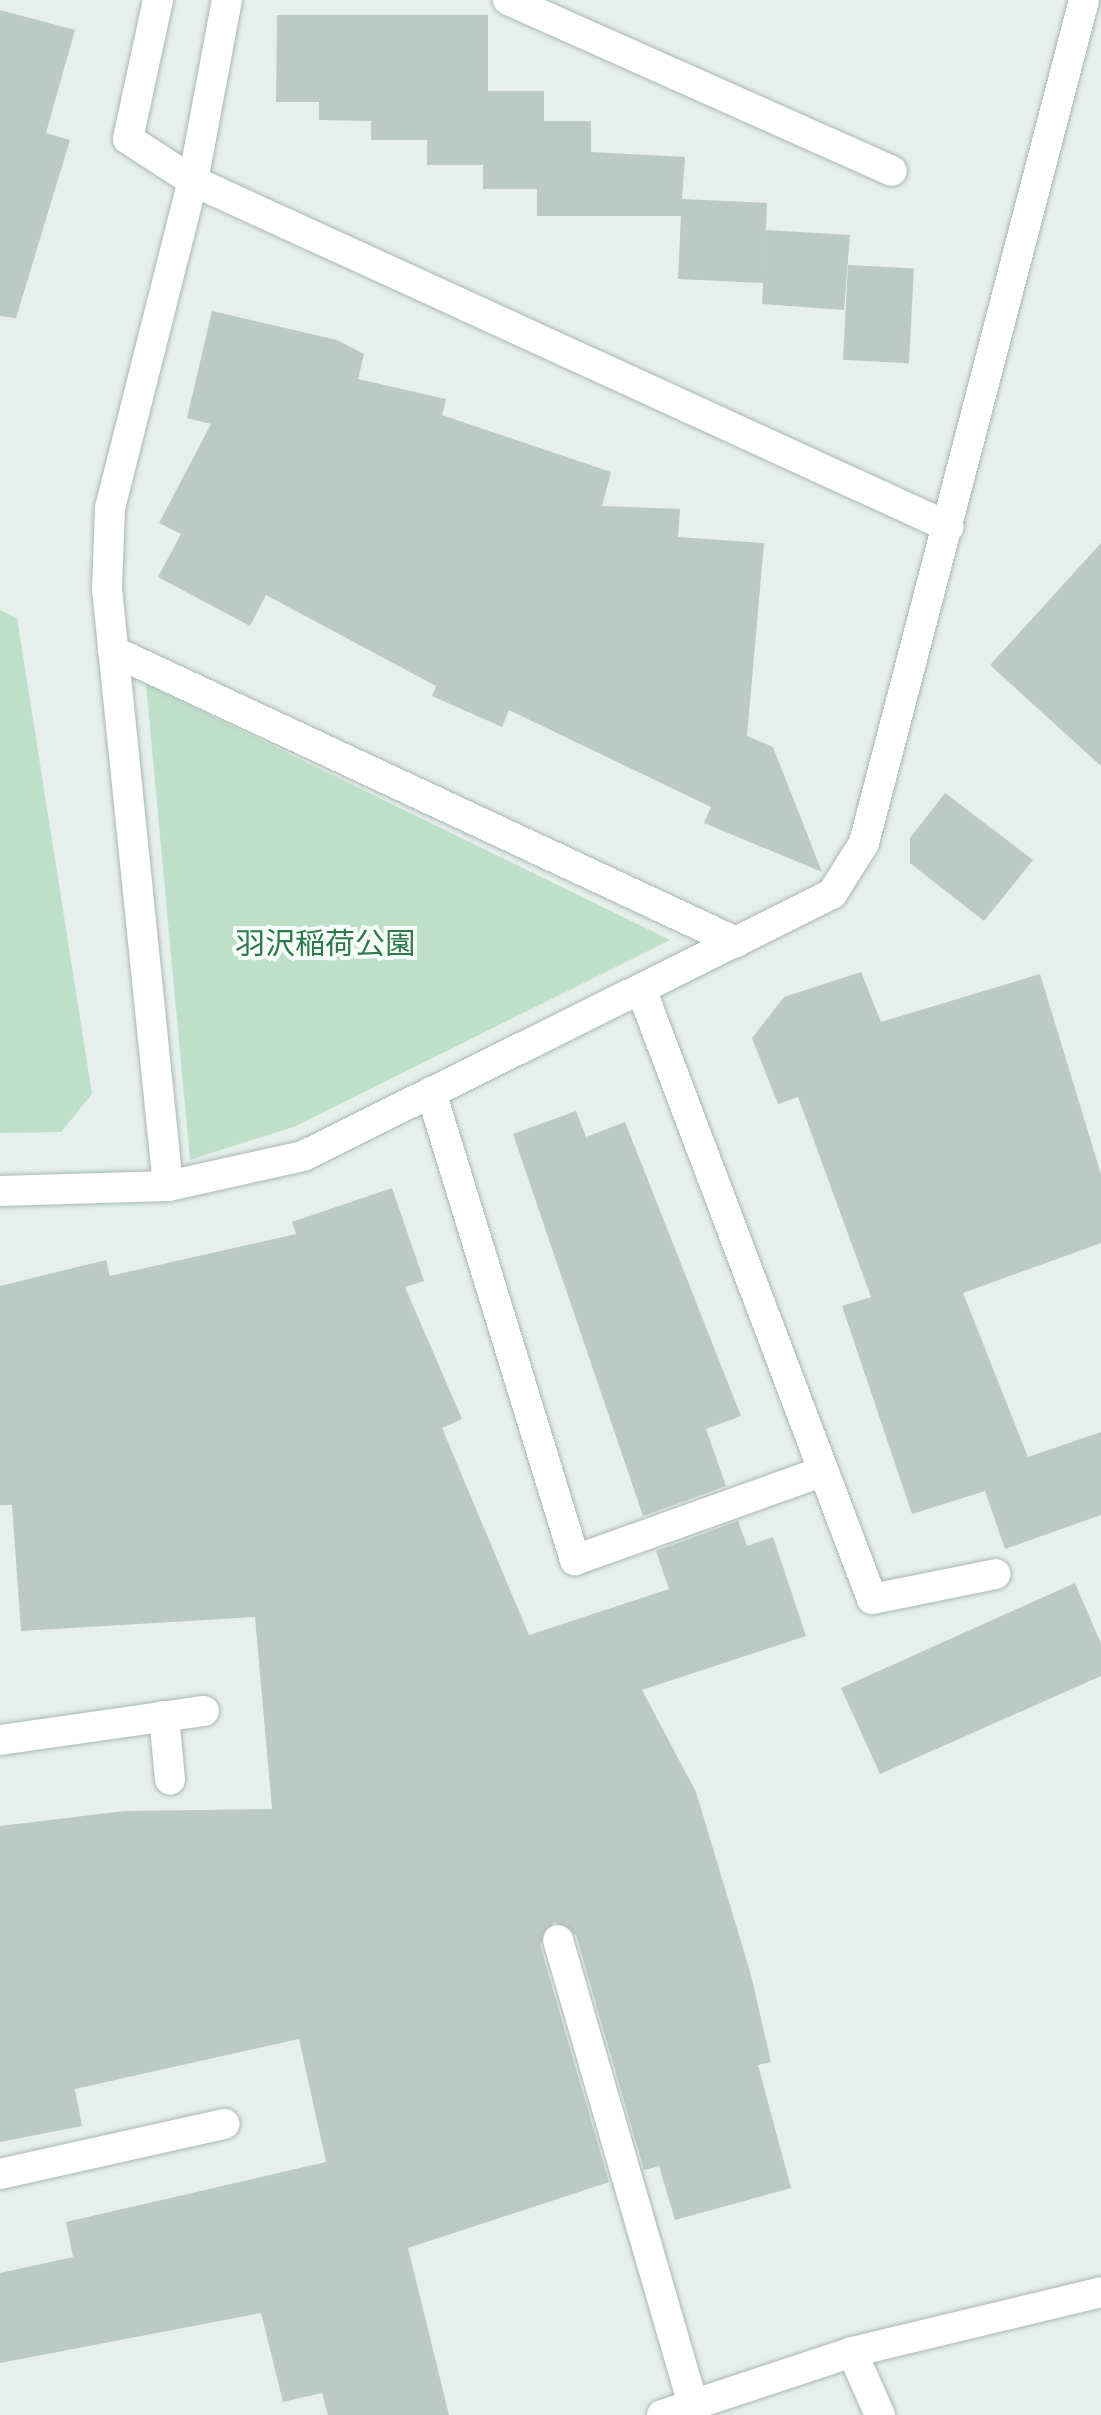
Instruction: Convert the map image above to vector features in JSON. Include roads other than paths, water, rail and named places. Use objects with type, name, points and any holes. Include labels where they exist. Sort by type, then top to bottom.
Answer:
[{"type":"street","points":[[158,0],[128,139],[193,181],[948,527]]},
{"type":"street","points":[[168,1186],[114,652],[110,508],[193,181],[227,0]]},
{"type":"street","points":[[508,0],[892,172]]},
{"type":"street","points":[[0,1191],[168,1186],[303,1156],[832,894],[864,843],[1084,0],[1101,9]]},
{"type":"street","points":[[114,652],[736,942]]},
{"type":"street","points":[[642,989],[872,1600],[996,1574]]},
{"type":"street","points":[[431,1092],[575,1560],[823,1470]]},
{"type":"street","points":[[0,1740],[204,1710]]},
{"type":"street","points":[[164,1716],[170,1780]]},
{"type":"street","points":[[558,1940],[692,2402]]},
{"type":"street","points":[[0,2174],[224,2124]]},
{"type":"street","points":[[662,2415],[852,2352],[1101,2292]]},
{"type":"street","points":[[852,2352],[880,2415]]},
{"type":"park label","name":"羽沢稲荷公園","points":[[325,944]]}]
